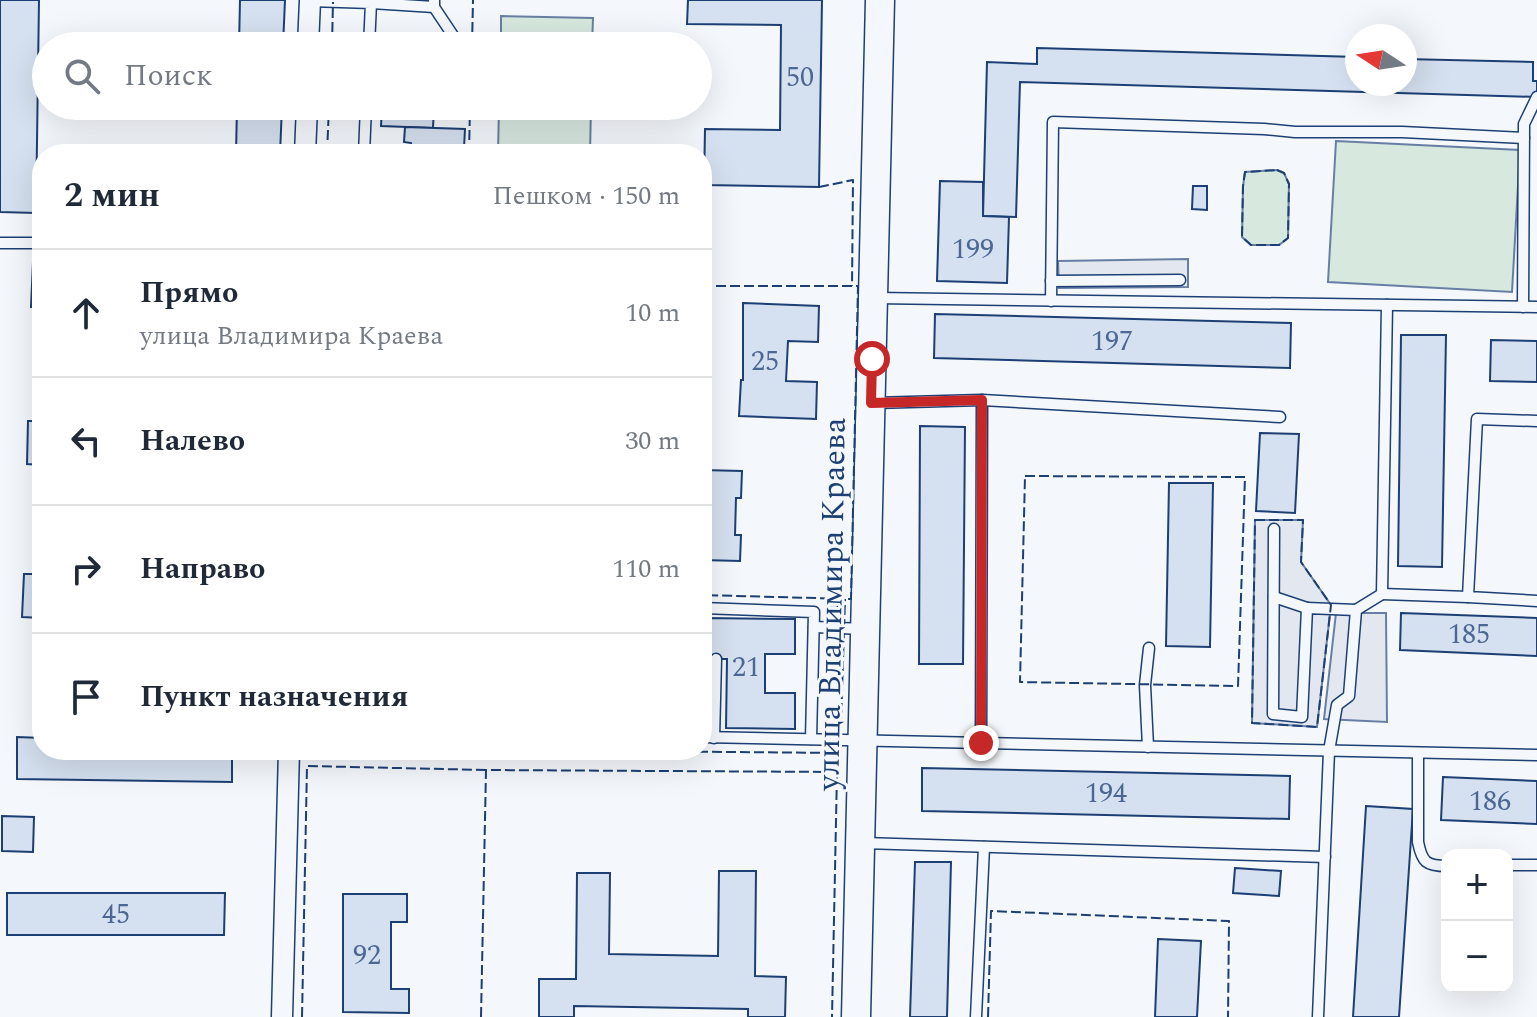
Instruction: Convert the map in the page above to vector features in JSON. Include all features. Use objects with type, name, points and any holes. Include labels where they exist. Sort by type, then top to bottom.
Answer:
[{"type":"street","name":"улица Владимира Краева","points":[[856,1017],[880,0]]},
{"type":"street","points":[[309,32],[310,1]]},
{"type":"street","points":[[305,144],[306,120]]},
{"type":"street","points":[[282,1017],[289,760]]},
{"type":"lane","points":[[310,1],[434,4],[451,32]]},
{"type":"lane","points":[[370,32],[371,3]]},
{"type":"lane","points":[[1523,307],[1524,124],[1537,97]]},
{"type":"lane","points":[[364,144],[365,120]]},
{"type":"lane","points":[[1051,301],[1053,122],[1524,138]]},
{"type":"lane","points":[[0,243],[32,243]]},
{"type":"lane","points":[[1051,281],[1180,280]]},
{"type":"lane","points":[[873,298],[1537,307]]},
{"type":"lane","points":[[1382,594],[1387,305]]},
{"type":"lane","points":[[871,403],[982,400],[1280,417]]},
{"type":"lane","points":[[981,743],[982,400]]},
{"type":"lane","points":[[1468,597],[1477,419],[1537,421]]},
{"type":"lane","points":[[1274,529],[1273,714],[1302,717],[1307,608]]},
{"type":"lane","points":[[1274,597],[1307,608],[1356,610],[1382,594],[1537,601]]},
{"type":"lane","points":[[1318,1017],[1329,751],[1337,705],[1349,696],[1356,610]]},
{"type":"lane","points":[[712,612],[814,612],[811,739]]},
{"type":"lane","points":[[814,627],[865,630]]},
{"type":"lane","points":[[1148,747],[1145,685],[1149,648]]},
{"type":"lane","points":[[716,659],[714,738],[1537,755]]},
{"type":"lane","points":[[1418,753],[1420,854],[1425,861],[1441,866]]},
{"type":"lane","points":[[860,843],[1325,857]]},
{"type":"lane","points":[[976,1017],[984,847]]},
{"type":"lane","points":[[1513,865],[1537,865]]},
{"type":"shaded area","points":[[501,16],[593,18],[592,32],[501,32]]},
{"type":"shaded area","points":[[499,120],[591,120],[590,144],[498,144]]},
{"type":"shaded area","points":[[1336,141],[1520,150],[1512,292],[1328,282]]},
{"type":"shaded area","points":[[1277,170],[1284,173],[1289,184],[1288,238],[1279,245],[1251,245],[1242,237],[1245,172]]},
{"type":"shaded area","points":[[1188,259],[1188,287],[1059,288],[1058,261]]},
{"type":"shaded area","points":[[1255,520],[1303,520],[1301,562],[1331,605],[1317,727],[1252,723]]},
{"type":"shaded area","points":[[1336,613],[1386,613],[1387,722],[1324,719]]},
{"type":"building","points":[[0,0],[39,0],[39,32],[32,32],[32,120],[37,120],[37,144],[32,144],[32,213],[0,212]]},
{"type":"building","points":[[240,0],[285,0],[284,32],[239,32]]},
{"type":"building","points":[[688,0],[822,0],[819,187],[712,185],[712,144],[705,144],[705,129],[780,130],[781,25],[687,24]]},
{"type":"building","points":[[1037,48],[1345,57],[1345,91],[1020,82],[1016,217],[983,216],[987,62],[1037,64]]},
{"type":"building","points":[[1417,59],[1533,62],[1537,97],[1417,94]]},
{"type":"building","points":[[237,120],[281,120],[280,144],[236,144]]},
{"type":"building","points":[[381,120],[433,120],[433,128],[381,126]]},
{"type":"building","points":[[405,127],[465,129],[464,144],[404,142]]},
{"type":"building","points":[[940,181],[983,182],[983,216],[1009,217],[1007,283],[937,281]]},
{"type":"building","points":[[1193,186],[1207,186],[1207,210],[1192,209]]},
{"type":"building","points":[[743,303],[819,306],[818,342],[788,341],[786,381],[817,382],[816,419],[739,416],[743,380]]},
{"type":"building","points":[[935,314],[1291,323],[1290,368],[934,358]]},
{"type":"building","points":[[1401,335],[1446,335],[1442,567],[1398,566]]},
{"type":"building","points":[[1491,340],[1537,341],[1537,382],[1490,381]]},
{"type":"building","points":[[28,421],[32,421],[32,464],[27,464]]},
{"type":"building","points":[[920,426],[965,427],[963,664],[919,664]]},
{"type":"building","points":[[1260,433],[1299,434],[1295,513],[1256,511]]},
{"type":"building","points":[[712,470],[742,471],[741,498],[736,498],[735,535],[741,535],[740,561],[712,560]]},
{"type":"building","points":[[1169,483],[1213,483],[1210,647],[1166,646]]},
{"type":"building","points":[[24,574],[32,574],[32,618],[22,617]]},
{"type":"building","points":[[828,601],[838,601],[837,615],[828,615]]},
{"type":"building","points":[[1401,613],[1537,618],[1537,656],[1400,650]]},
{"type":"building","points":[[712,618],[795,619],[795,654],[765,654],[765,693],[795,693],[795,729],[726,728],[727,659],[712,659]]},
{"type":"building","points":[[17,737],[32,738],[32,760],[232,760],[232,782],[17,779]]},
{"type":"building","points":[[922,768],[1290,776],[1289,819],[922,811]]},
{"type":"building","points":[[1443,777],[1537,781],[1537,824],[1441,820]]},
{"type":"building","points":[[1366,806],[1413,809],[1399,1017],[1353,1017]]},
{"type":"building","points":[[2,816],[34,817],[33,852],[2,851]]},
{"type":"building","points":[[915,862],[951,862],[947,1017],[910,1017]]},
{"type":"building","points":[[1235,868],[1281,871],[1279,896],[1233,893]]},
{"type":"building","points":[[719,871],[756,871],[755,976],[786,977],[785,1017],[748,1017],[748,1009],[574,1006],[574,1017],[539,1017],[539,979],[576,979],[577,873],[610,873],[609,954],[718,956]]},
{"type":"building","points":[[7,893],[225,893],[224,935],[7,935]]},
{"type":"building","points":[[343,894],[407,894],[407,922],[391,922],[391,989],[409,989],[409,1013],[343,1012]]},
{"type":"building","points":[[1158,939],[1201,941],[1197,1017],[1155,1017]]},
{"type":"fence","points":[[472,32],[473,0]]},
{"type":"fence","points":[[332,32],[333,2]]},
{"type":"fence","points":[[327,144],[328,120]]},
{"type":"fence","points":[[469,144],[470,120]]},
{"type":"fence","points":[[1277,170],[1284,173],[1289,184],[1288,238],[1279,245],[1251,245],[1242,237],[1245,172],[1277,170]]},
{"type":"fence","points":[[819,187],[853,180],[852,286]]},
{"type":"fence","points":[[712,286],[858,286],[851,599],[712,595]]},
{"type":"fence","points":[[1025,476],[1245,477],[1238,686],[1020,682],[1025,476]]},
{"type":"fence","points":[[1255,520],[1303,520],[1301,562],[1331,605],[1317,727],[1252,723],[1255,520]]},
{"type":"fence","points":[[712,752],[840,753],[845,599]]},
{"type":"fence","points":[[302,1017],[307,766],[486,770],[486,773]]},
{"type":"fence","points":[[481,1017],[486,770],[837,772],[832,1017]]},
{"type":"fence","points":[[988,1017],[991,911],[1229,921],[1228,1017]]},
{"type":"route","points":[[872,359],[871,403],[982,400],[981,743]]}]
